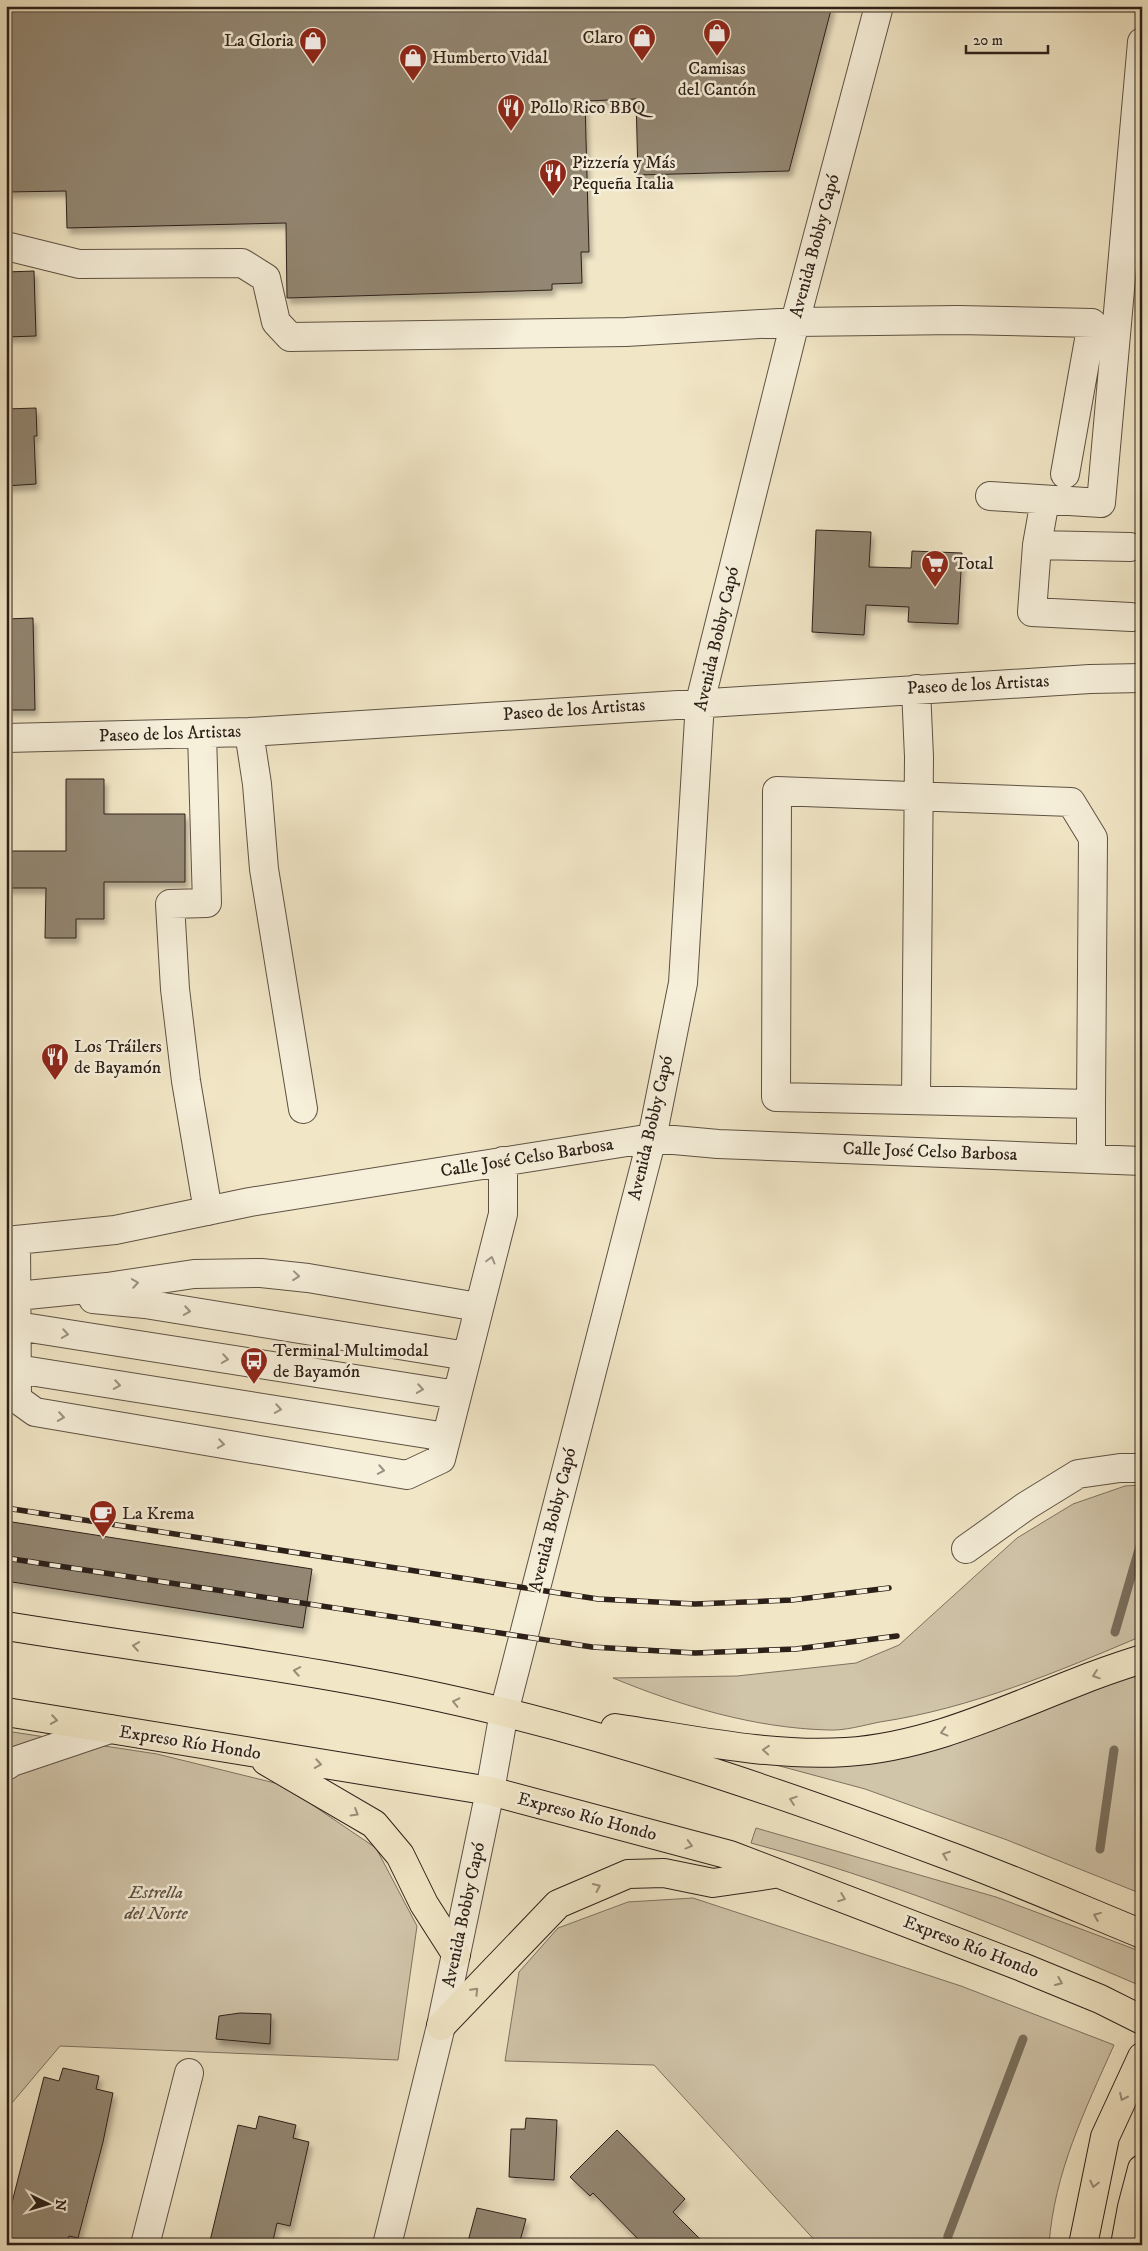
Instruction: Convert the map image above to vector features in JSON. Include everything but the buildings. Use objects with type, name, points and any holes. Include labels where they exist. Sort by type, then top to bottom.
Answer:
[{"type":"highway","points":[[6,1626],[220,1657],[424,1694],[504,1712],[684,1762],[945,1854],[1142,1934]]},
{"type":"highway","points":[[504,1712],[758,1749],[816,1754],[848,1752],[885,1746],[974,1724],[1078,1681],[1142,1659]]},
{"type":"highway","name":"Expreso Río Hondo","points":[[6,1712],[490,1792],[730,1855],[1022,1967],[1100,1999],[1142,2020]]},
{"type":"highway","points":[[252,1753],[374,1824],[400,1855],[424,1904],[456,1954]]},
{"type":"highway","points":[[441,2026],[558,1904],[628,1874],[664,1873],[713,1883],[778,1873]]},
{"type":"highway","points":[[1083,2245],[1105,2137],[1142,2057]]},
{"type":"highway","points":[[1126,2245],[1132,2206],[1142,2169]]},
{"type":"street","name":"Avenida Bobby Capó","points":[[387,2245],[441,2026],[490,1792],[504,1712],[652,1138],[683,983],[700,702],[794,322],[879,6]]},
{"type":"street","points":[[990,496],[1101,503],[1142,42]]},
{"type":"street","points":[[6,246],[79,264],[242,263],[266,278],[276,322],[290,337],[626,332],[794,322],[958,320],[1092,323],[1065,474]]},
{"type":"street","points":[[1045,500],[1037,545],[1032,612],[1131,617]]},
{"type":"street","points":[[1037,545],[1130,547]]},
{"type":"street","name":"Paseo de los Artistas","points":[[6,738],[248,732],[1090,678],[1142,678]]},
{"type":"street","points":[[916,689],[919,796],[916,1100]]},
{"type":"street","points":[[248,732],[257,784],[264,869],[302,1109]]},
{"type":"street","points":[[202,734],[207,902],[170,904],[175,989],[186,1081],[208,1211]]},
{"type":"street","points":[[1091,1104],[776,1096],[777,791],[1071,802],[1093,838],[1091,1159]]},
{"type":"street","name":"Calle José Celso Barbosa","points":[[11,1240],[115,1230],[208,1211],[652,1138],[718,1144],[1142,1161]]},
{"type":"street","points":[[11,1240],[17,1296],[17,1399],[35,1412],[408,1475],[441,1459],[503,1214],[503,1161]]},
{"type":"street","points":[[17,1296],[106,1287],[194,1274],[261,1273],[308,1278],[478,1308]]},
{"type":"street","points":[[17,1296],[77,1297],[145,1304],[467,1356]]},
{"type":"street","points":[[17,1326],[457,1395]]},
{"type":"street","points":[[17,1369],[446,1437]]},
{"type":"street","points":[[966,1549],[1026,1506],[1078,1474],[1120,1468],[1142,1468]]},
{"type":"street","points":[[6,1766],[12,1762],[110,1729]]},
{"type":"street","points":[[145,2245],[189,2073]]},
{"type":"green space","points":[[1142,1485],[1142,1636],[1014,1687],[948,1708],[914,1716],[848,1729],[828,1730],[773,1725],[718,1714],[665,1698],[613,1678],[737,1676],[856,1663],[899,1645],[1017,1538],[1073,1504],[1125,1486]]},
{"type":"green space","points":[[1142,1669],[1142,1894],[1007,1840],[865,1789],[776,1765],[777,1758],[814,1759]]},
{"type":"green space","name":"Estrella del Norte","points":[[6,1731],[157,1754],[283,1785],[376,1848],[417,1926],[398,2060],[60,2046],[6,2110]]},
{"type":"green space","points":[[756,1828],[996,1897],[1142,1952],[1142,1984],[1141,1986],[948,1907],[801,1857],[751,1843]]},
{"type":"green space","points":[[693,1898],[961,1986],[1114,2045],[1072,2142],[1057,2193],[1049,2245],[819,2245],[654,2065],[505,2061],[519,1972],[558,1928],[628,1902]]},
{"type":"waterway","points":[[1115,1632],[1142,1539]]},
{"type":"waterway","points":[[1100,1849],[1114,1750]]},
{"type":"waterway","points":[[947,2245],[948,2236],[1023,2039]]},
{"type":"railway","points":[[6,1508],[598,1599],[695,1604],[792,1600],[889,1588]]},
{"type":"railway","points":[[6,1558],[592,1647],[695,1653],[796,1649],[897,1636]]},
{"type":"place","name":"Camisas del Cantón","points":[[717,57]]},
{"type":"place","name":"Claro","points":[[642,62]]},
{"type":"place","name":"La Gloria","points":[[313,65]]},
{"type":"place","name":"Humberto Vidal","points":[[413,82]]},
{"type":"place","name":"Pollo Rico BBQ","points":[[511,132]]},
{"type":"place","name":"Pizzería y Más Pequeña Italia","points":[[553,197]]},
{"type":"place","name":"Total","points":[[935,588]]},
{"type":"place","name":"Los Tráilers de Bayamón","points":[[55,1081]]},
{"type":"place","name":"Terminal Multimodal de Bayamón","points":[[254,1385]]},
{"type":"place","name":"La Krema","points":[[103,1538]]}]
